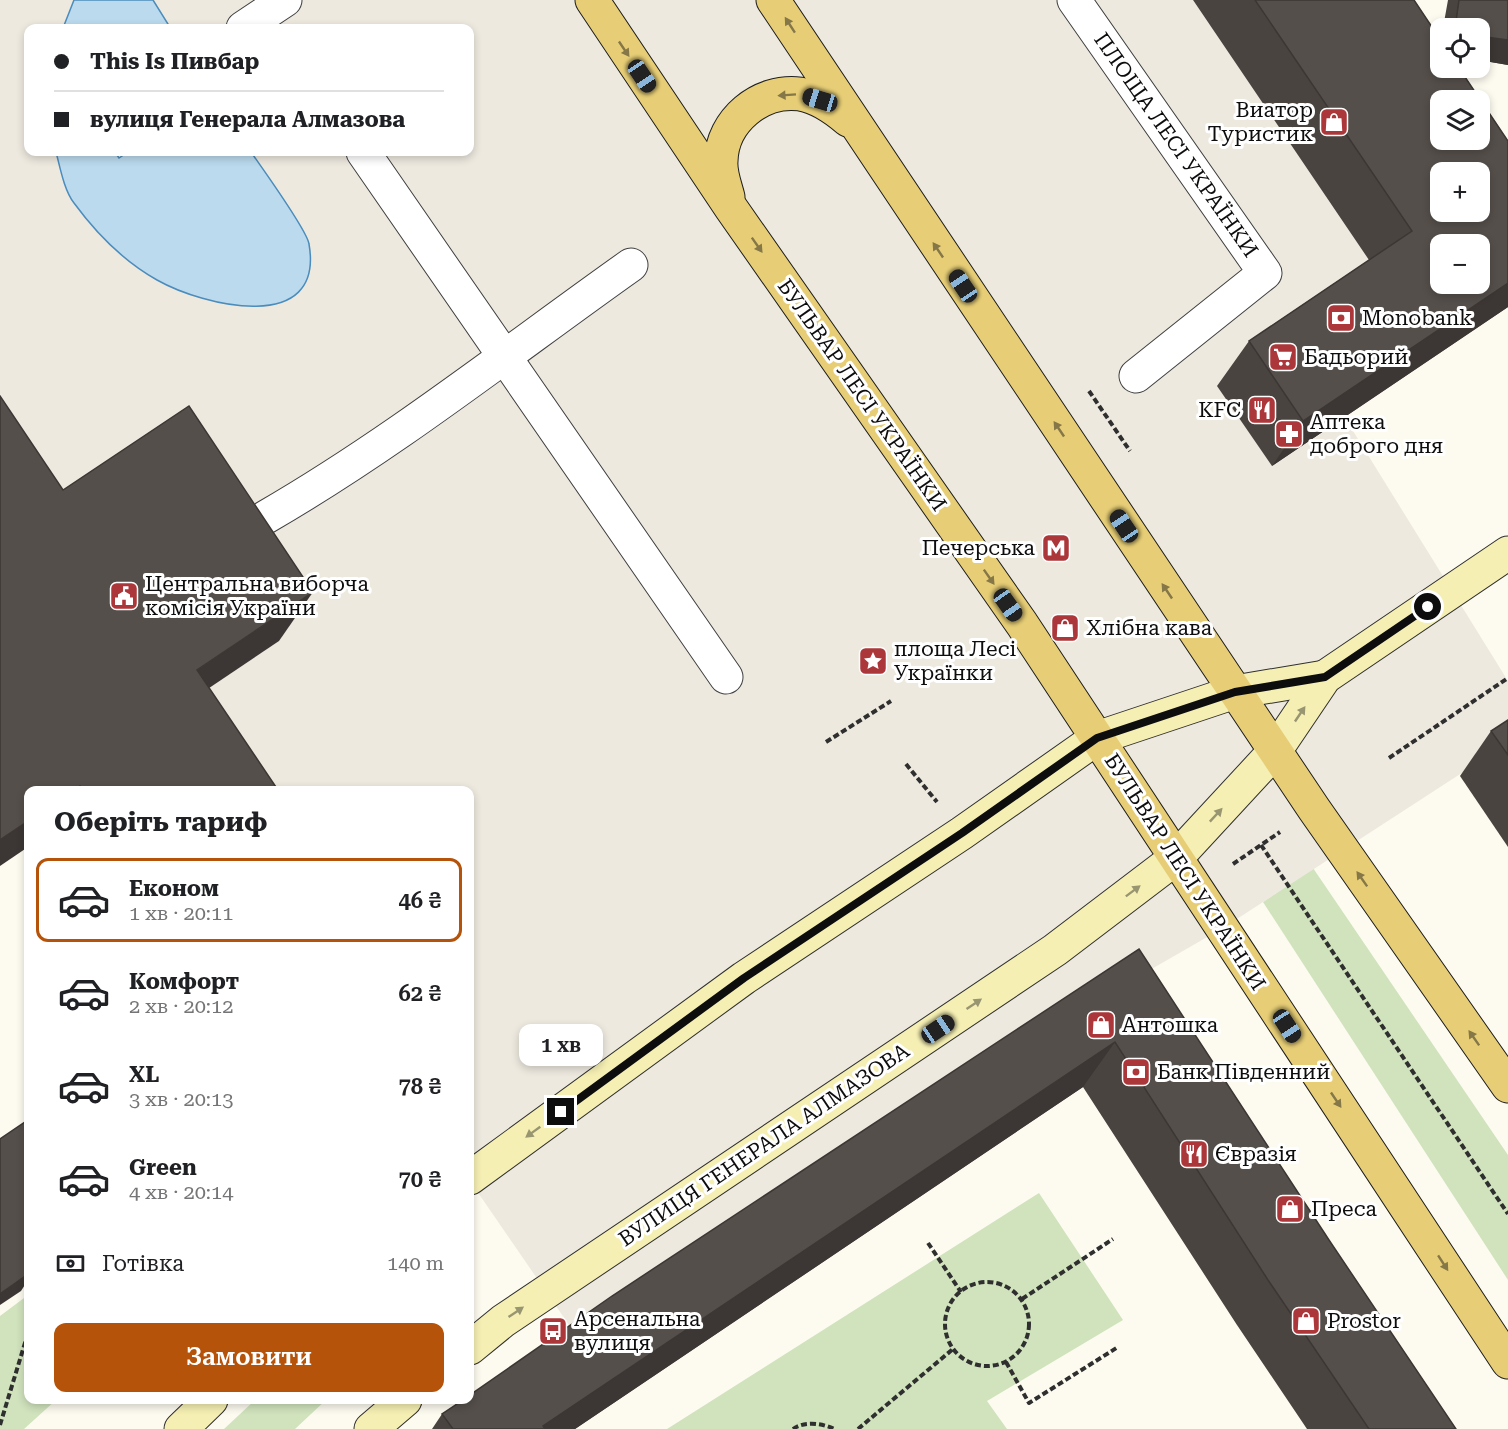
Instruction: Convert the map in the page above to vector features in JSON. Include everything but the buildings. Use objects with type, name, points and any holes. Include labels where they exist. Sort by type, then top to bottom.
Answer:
[{"type":"main road","name":"БУЛЬВАР ЛЕСІ УКРАЇНКИ","points":[[592,0],[731,208],[1022,624],[1508,1362]]},
{"type":"main road","points":[[773,0],[1275,752],[1508,1086]]},
{"type":"main road","points":[[731,208],[721,160],[724,142],[732,125],[745,109],[763,99],[781,94],[800,94],[820,100],[856,127]]},
{"type":"main road","points":[[1176,858],[1275,752],[1325,677],[1508,553]]},
{"type":"main road","points":[[474,1176],[744,978],[962,833],[1097,738],[1235,692],[1325,677]]},
{"type":"main road","name":"ВУЛИЦЯ ГЕНЕРАЛА АЛМАЗОВА","points":[[474,1345],[503,1321],[1055,950],[1176,858]]},
{"type":"main road","points":[[181,1429],[207,1404]]},
{"type":"main road","points":[[371,1429],[400,1404]]},
{"type":"street","name":"ПЛОЩА ЛЕСІ УКРАЇНКИ","points":[[1074,0],[1265,273],[1136,376]]},
{"type":"street","points":[[366,156],[726,677]]},
{"type":"street","points":[[266,517],[431,411],[504,355],[631,265]]},
{"type":"path","points":[[1089,391],[1130,451]]},
{"type":"path","points":[[1389,758],[1508,678]]},
{"type":"path","points":[[826,741],[891,701]]},
{"type":"path","points":[[1233,864],[1280,832]]},
{"type":"path","points":[[1261,845],[1508,1214]]},
{"type":"path","points":[[1022,1299],[1113,1239]]},
{"type":"path","points":[[928,1243],[961,1292]]},
{"type":"path","points":[[997,1282],[1011,1289],[1022,1299],[1028,1312],[1030,1326],[1026,1342],[1018,1354],[992,1367],[977,1366],[963,1359],[953,1349],[945,1331],[945,1316],[951,1302],[961,1292],[974,1284],[997,1282]]},
{"type":"path","points":[[0,1425],[24,1346]]},
{"type":"path","points":[[1006,1362],[1029,1403],[1118,1347]]},
{"type":"path","points":[[858,1429],[953,1349]]},
{"type":"path","points":[[793,1429],[796,1426],[824,1423],[834,1429]]},
{"type":"green space","points":[[1313,868],[1508,1155],[1508,1280],[1263,902]]},
{"type":"green space","points":[[1039,1193],[1123,1320],[987,1401],[1007,1429],[667,1429]]},
{"type":"green space","points":[[24,1298],[24,1404],[52,1404],[24,1429],[0,1429],[0,1316]]},
{"type":"green space","points":[[251,1404],[322,1404],[295,1429],[224,1429]]},
{"type":"shaded area","name":"площа Лесі Українки","points":[[0,0],[1193,0],[1381,276],[1272,466],[1345,418],[1508,681],[1508,743],[1223,928],[1108,994],[580,1341],[474,1187],[474,786],[208,786],[0,497]]},
{"type":"water","points":[[74,0],[153,0],[168,24],[65,24]]},
{"type":"water","points":[[57,156],[118,156],[119,158],[122,156],[254,156],[293,213],[306,237],[309,244],[309,273],[298,292],[280,303],[256,306],[230,304],[177,290],[145,273],[101,236],[74,203],[63,178]]},
{"type":"place","name":"Виатор Туристик","points":[[1334,122]]},
{"type":"place","name":"Monobank","points":[[1341,318]]},
{"type":"place","name":"Бадьорий","points":[[1283,357]]},
{"type":"place","name":"KFC","points":[[1262,410]]},
{"type":"place","name":"Аптека доброго дня","points":[[1289,434]]},
{"type":"place","name":"Печерська","points":[[1056,548]]},
{"type":"place","name":"Центральна виборча комісія України","points":[[124,596]]},
{"type":"place","name":"Хлібна кава","points":[[1065,628]]},
{"type":"place","name":"площа Лесі Українки","points":[[873,661]]},
{"type":"place","name":"Антошка","points":[[1101,1025]]},
{"type":"place","name":"Банк Пiвденний","points":[[1136,1072]]},
{"type":"place","name":"Євразія","points":[[1194,1154]]},
{"type":"place","name":"Преса","points":[[1290,1209]]},
{"type":"place","name":"Prostor","points":[[1306,1321]]},
{"type":"place","name":"Арсенальна вулиця","points":[[553,1331]]},
{"type":"route","points":[[561,1112],[744,978],[962,833],[1097,738],[1235,692],[1325,677],[1428,607]]}]
